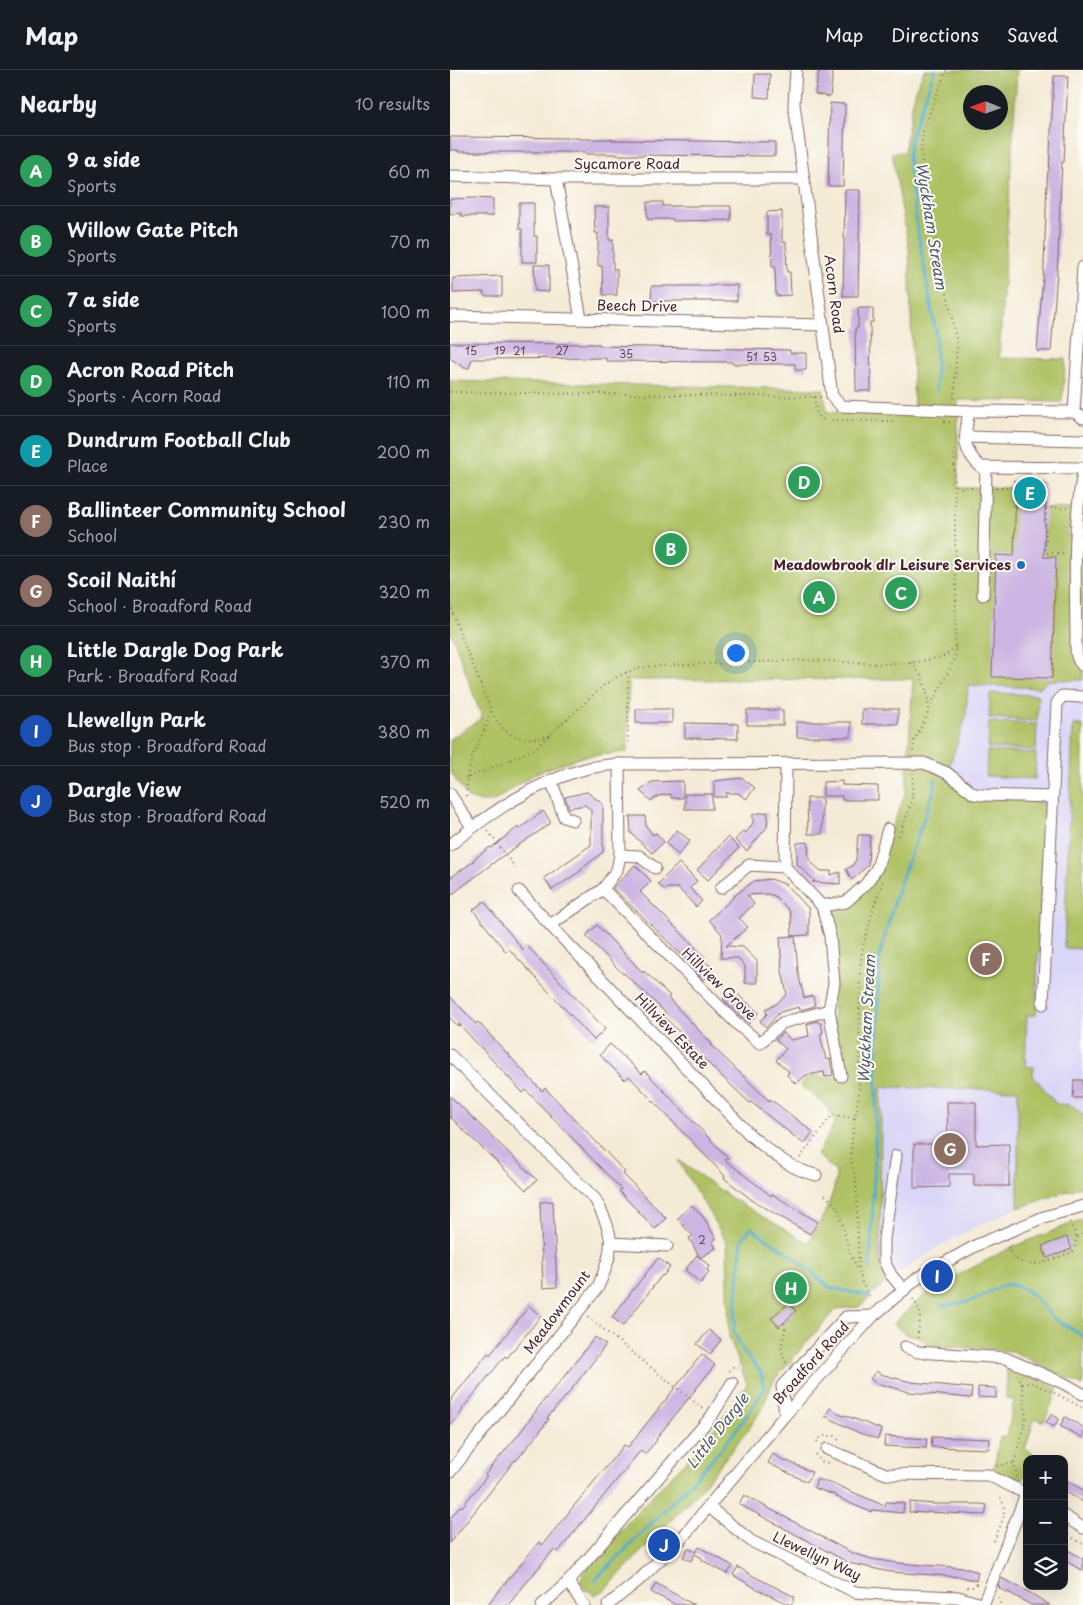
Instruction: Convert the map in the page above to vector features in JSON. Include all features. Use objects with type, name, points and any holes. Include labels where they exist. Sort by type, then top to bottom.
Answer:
[{"type":"street","name":"Acorn Road","points":[[796,70],[794,104],[832,396],[841,406],[1079,415]]},
{"type":"street","name":"Sycamore Road","points":[[450,176],[556,179],[804,179]]},
{"type":"street","points":[[556,179],[581,319]]},
{"type":"street","points":[[1079,415],[1076,357],[1083,267]]},
{"type":"street","name":"Beech Drive","points":[[450,316],[823,325]]},
{"type":"street","points":[[969,411],[966,447],[972,458],[981,467],[1083,468]]},
{"type":"street","points":[[966,437],[1083,440]]},
{"type":"street","points":[[983,595],[986,467]]},
{"type":"street","points":[[1083,473],[1077,519],[1076,655],[1083,666]]},
{"type":"street","points":[[1043,1004],[1057,703],[1062,696],[1083,697]]},
{"type":"street","points":[[450,844],[534,788],[553,786],[584,769],[619,764],[913,762],[924,763],[946,773],[974,794],[1052,797]]},
{"type":"street","points":[[550,924],[603,889],[616,870],[620,855],[619,764]]},
{"type":"street","points":[[785,867],[786,764]]},
{"type":"street","points":[[553,786],[564,817],[573,820]]},
{"type":"street","points":[[450,794],[472,828]]},
{"type":"street","points":[[822,906],[846,902],[866,884],[878,868],[888,829]]},
{"type":"street","points":[[620,855],[639,856],[655,868]]},
{"type":"street","points":[[722,888],[749,865],[785,867],[822,906],[830,936],[834,981],[829,1010],[841,1076]]},
{"type":"street","name":"Hillview Grove","points":[[603,889],[737,1024],[760,1043],[782,1023],[829,1010]]},
{"type":"street","name":"Hillview Estate","points":[[519,891],[751,1136],[778,1158],[800,1171],[816,1175]]},
{"type":"street","name":"Meadowmount","points":[[450,1055],[595,1199],[606,1220],[612,1243],[607,1266],[598,1287],[450,1472]]},
{"type":"street","points":[[896,1156],[884,1239],[884,1261],[891,1275],[904,1290]]},
{"type":"street","name":"Broadford Road","points":[[608,1605],[639,1580],[681,1539],[785,1415],[873,1316],[919,1276],[977,1245],[1044,1217],[1083,1206]]},
{"type":"street","points":[[612,1243],[667,1246]]},
{"type":"street","points":[[785,1415],[782,1386],[846,1317],[873,1316]]},
{"type":"street","points":[[910,1348],[918,1352],[1005,1358],[1064,1383],[1083,1394]]},
{"type":"street","points":[[542,1605],[568,1582],[711,1418],[732,1383]]},
{"type":"street","points":[[827,1449],[886,1474],[988,1475],[1023,1492]]},
{"type":"street","points":[[984,1605],[1023,1495]]},
{"type":"street","name":"Llewellyn Way","points":[[709,1507],[752,1541],[856,1592],[882,1600],[958,1596],[984,1605]]},
{"type":"street","points":[[1068,1519],[1083,1528]]},
{"type":"street","points":[[568,1582],[584,1605]]},
{"type":"path","points":[[946,70],[923,131],[921,150],[923,173],[957,344],[954,423]]},
{"type":"path","points":[[450,392],[824,397]]},
{"type":"path","points":[[897,841],[912,801],[914,741],[955,659],[954,441]]},
{"type":"path","points":[[1014,475],[1013,507],[1072,509]]},
{"type":"path","points":[[1014,481],[1046,481],[1046,553],[1064,554]]},
{"type":"path","points":[[450,604],[464,645],[495,720],[513,735],[530,739],[552,734]]},
{"type":"path","points":[[467,778],[532,750],[552,734],[604,685],[626,672],[644,667],[806,660],[865,664],[911,663],[946,655],[956,646]]},
{"type":"path","points":[[911,663],[924,683],[928,695],[929,709]]},
{"type":"path","points":[[626,672],[628,677],[628,742]]},
{"type":"path","points":[[465,798],[472,757],[491,711]]},
{"type":"path","points":[[486,828],[518,871]]},
{"type":"path","points":[[869,1296],[862,1282],[860,1272],[856,1179],[850,1162],[859,1093],[860,967],[863,946],[874,903],[884,876]]},
{"type":"path","points":[[797,1161],[832,1115],[855,1118]]},
{"type":"path","points":[[825,1195],[838,1208],[850,1253],[860,1272]]},
{"type":"path","points":[[1008,1247],[1014,1257],[1028,1265],[1037,1264],[1073,1252],[1077,1238],[1070,1221]]},
{"type":"path","points":[[1077,1238],[1083,1234]]},
{"type":"path","points":[[910,1348],[920,1319],[920,1311],[914,1299]]},
{"type":"path","points":[[580,1311],[707,1412]]},
{"type":"path","points":[[784,1323],[786,1327],[781,1350],[789,1366]]},
{"type":"path","points":[[1018,1378],[1022,1385],[1026,1417],[1014,1463],[1023,1489]]},
{"type":"path","points":[[1022,1385],[1030,1382],[1083,1408]]},
{"type":"path","points":[[834,1463],[821,1462],[816,1456],[815,1448],[818,1440],[825,1436],[834,1436],[843,1446]]},
{"type":"path","points":[[991,1468],[1014,1463]]},
{"type":"path","points":[[992,1546],[1006,1511],[1004,1502],[998,1492]]},
{"type":"path","points":[[1068,1536],[1083,1544]]},
{"type":"path","points":[[965,1587],[973,1587],[980,1581]]},
{"type":"shaded area","points":[[1049,680],[1083,680],[1083,1186],[1018,1208],[979,1225],[937,1248],[888,1280],[880,1263],[882,990],[966,716],[968,685],[1039,688]]},
{"type":"green space","points":[[924,70],[1017,70],[999,358],[1066,359],[1062,402],[958,400],[958,488],[1014,488],[1014,507],[1075,509],[1067,537],[1083,537],[1083,680],[1049,680],[1039,688],[968,685],[966,716],[946,776],[964,793],[1036,802],[1044,804],[1047,811],[1041,951],[1038,953],[1036,1015],[1027,1015],[1025,1066],[1034,1067],[1033,1075],[1056,1104],[1071,1105],[1083,1114],[1083,1186],[1018,1208],[1018,1090],[881,1087],[880,1263],[888,1280],[859,1307],[836,1309],[774,1380],[761,1410],[749,1429],[698,1492],[605,1590],[594,1595],[585,1589],[580,1582],[583,1574],[643,1505],[703,1444],[747,1384],[729,1336],[727,1243],[678,1160],[733,1199],[808,1243],[830,1199],[836,1172],[817,1155],[835,1122],[825,1106],[800,1085],[807,1077],[820,1075],[823,1078],[838,1076],[833,1042],[834,981],[824,908],[869,885],[906,792],[913,679],[629,680],[627,752],[581,757],[536,773],[493,802],[481,802],[468,798],[450,771],[450,739],[482,718],[450,629],[450,381],[823,389],[827,412],[914,412],[909,250],[892,153],[904,152],[914,95]]},
{"type":"green space","points":[[990,693],[1038,695],[1037,721],[989,718]]},
{"type":"green space","points":[[989,722],[1037,724],[1036,750],[988,748]]},
{"type":"green space","points":[[1073,725],[1083,725],[1083,949],[1064,948]]},
{"type":"green space","points":[[987,751],[1036,753],[1035,779],[986,776]]},
{"type":"green space","points":[[1083,1219],[1083,1386],[1012,1351],[930,1345],[917,1336],[907,1335],[893,1324],[930,1290],[1010,1248]]},
{"type":"green space","points":[[1007,1367],[1014,1367],[1058,1389],[1044,1422],[1035,1418],[1025,1449],[1035,1455],[1023,1455],[1023,1478],[1020,1484],[993,1471],[1000,1437],[1007,1436],[1014,1400],[1006,1399]]},
{"type":"building","points":[[819,70],[833,70],[830,97],[815,94]]},
{"type":"building","points":[[755,74],[770,74],[769,98],[754,97]]},
{"type":"building","points":[[1054,76],[1068,76],[1064,162],[1062,162],[1058,258],[1051,351],[1037,351],[1044,265]]},
{"type":"building","points":[[830,103],[845,104],[843,186],[828,186]]},
{"type":"building","points":[[450,137],[775,142],[775,156],[616,155],[586,154],[586,152],[458,152],[458,150],[450,150]]},
{"type":"building","points":[[845,190],[860,190],[858,296],[843,296]]},
{"type":"building","points":[[450,199],[493,199],[493,216],[461,216],[461,213],[450,214]]},
{"type":"building","points":[[647,202],[663,202],[663,206],[731,206],[731,220],[673,221],[673,219],[647,219]]},
{"type":"building","points":[[519,203],[534,203],[534,236],[537,236],[537,262],[522,262],[522,229],[519,229]]},
{"type":"building","points":[[594,207],[609,207],[609,240],[613,240],[613,269],[617,269],[617,295],[603,295],[602,266],[598,266],[598,233],[595,233]]},
{"type":"building","points":[[782,211],[782,242],[786,242],[787,272],[790,272],[791,295],[776,296],[775,266],[772,266],[771,235],[767,235],[767,212]]},
{"type":"building","points":[[534,265],[549,265],[549,292],[535,291]]},
{"type":"building","points":[[502,276],[502,296],[484,296],[484,292],[453,293],[453,278]]},
{"type":"building","points":[[737,285],[737,301],[651,301],[652,286]]},
{"type":"building","points":[[858,308],[873,308],[873,322],[870,322],[871,391],[856,391],[855,328],[858,328]]},
{"type":"building","points":[[450,343],[600,344],[600,346],[790,350],[790,353],[806,353],[806,370],[795,370],[795,364],[606,361],[606,358],[472,359],[469,368],[464,368],[450,358]]},
{"type":"building","name":"Meadowbrook dlr Leisure Services","points":[[1016,482],[1044,482],[1044,557],[1056,557],[1052,678],[992,677],[996,555],[1014,556]]},
{"type":"building","points":[[636,709],[672,709],[672,723],[636,723]]},
{"type":"building","points":[[862,709],[898,709],[898,724],[862,724]]},
{"type":"building","points":[[747,710],[783,710],[783,725],[747,725]]},
{"type":"building","points":[[797,722],[851,722],[851,737],[797,737]]},
{"type":"building","points":[[685,723],[738,724],[738,739],[685,738]]},
{"type":"building","points":[[742,778],[755,788],[746,799],[738,793],[726,793],[726,797],[714,797],[714,781]]},
{"type":"building","points":[[683,781],[683,798],[671,798],[671,794],[658,796],[651,801],[640,791],[652,782]]},
{"type":"building","points":[[842,781],[842,785],[878,786],[878,800],[842,800],[842,796],[823,796],[823,782]]},
{"type":"building","points":[[587,792],[603,804],[603,852],[582,870],[552,890],[544,878],[591,845],[591,810],[585,805],[569,808],[565,797]]},
{"type":"building","points":[[685,794],[712,794],[712,809],[685,809]]},
{"type":"building","points":[[807,798],[822,798],[822,834],[808,834]]},
{"type":"building","points":[[543,811],[550,824],[501,857],[450,896],[450,878],[490,847]]},
{"type":"building","points":[[768,812],[767,827],[747,851],[735,840],[743,831],[746,833],[753,823],[753,814]]},
{"type":"building","points":[[630,816],[645,816],[646,826],[653,835],[656,833],[664,842],[652,853],[631,833]]},
{"type":"building","points":[[677,830],[690,841],[678,855],[666,843]]},
{"type":"building","points":[[858,835],[870,835],[868,865],[852,880],[846,869],[852,866],[856,860]]},
{"type":"building","points":[[728,837],[739,848],[708,880],[697,870]]},
{"type":"building","points":[[808,842],[809,859],[812,863],[821,871],[831,871],[831,875],[840,872],[840,884],[812,882],[815,881],[797,864],[797,843]]},
{"type":"building","points":[[679,863],[697,881],[690,888],[702,901],[696,907],[678,888],[667,888],[665,890],[658,884]]},
{"type":"building","points":[[635,865],[651,881],[640,892],[706,958],[701,958],[714,969],[704,980],[697,974],[699,972],[613,888]]},
{"type":"building","points":[[771,879],[787,885],[809,909],[809,935],[792,936],[789,910],[775,896],[768,894],[747,895],[754,904],[739,918],[748,927],[726,946],[743,947],[757,961],[757,983],[745,983],[745,966],[738,958],[721,958],[722,934],[709,920],[734,896],[754,881]]},
{"type":"building","points":[[484,901],[523,950],[527,946],[605,1029],[594,1040],[509,949],[506,952],[473,910]]},
{"type":"building","points":[[597,925],[643,973],[644,971],[670,996],[668,998],[711,1045],[769,1101],[770,1099],[813,1132],[804,1144],[750,1103],[711,1066],[664,1016],[666,1013],[623,974],[586,936]]},
{"type":"building","points":[[795,936],[798,972],[804,998],[813,996],[815,1006],[800,1010],[799,1007],[780,1012],[766,1027],[760,1021],[767,1014],[765,1009],[775,1005],[787,994],[782,971],[780,937]]},
{"type":"building","points":[[732,989],[758,1013],[749,1024],[723,999]]},
{"type":"building","points":[[450,996],[476,1024],[478,1022],[542,1091],[545,1088],[666,1218],[655,1229],[619,1191],[621,1189],[526,1090],[523,1093],[459,1024],[458,1026],[450,1018]]},
{"type":"building","points":[[818,1021],[818,1023],[821,1023],[823,1033],[820,1034],[826,1060],[830,1059],[833,1075],[825,1077],[824,1072],[806,1075],[796,1084],[787,1075],[789,1072],[776,1060],[786,1049],[776,1040],[783,1032],[791,1040],[809,1036],[807,1024]]},
{"type":"building","points":[[610,1044],[642,1074],[645,1071],[728,1158],[725,1160],[771,1196],[772,1194],[818,1222],[810,1234],[752,1200],[724,1178],[725,1176],[629,1076],[625,1080],[600,1055]]},
{"type":"building","points":[[1074,1080],[1083,1080],[1083,1098],[1073,1098]]},
{"type":"building","points":[[450,1096],[537,1180],[526,1190],[450,1117]]},
{"type":"building","points":[[947,1102],[976,1102],[976,1145],[1009,1144],[1009,1186],[974,1186],[974,1174],[949,1174],[949,1187],[914,1188],[914,1144],[948,1144]]},
{"type":"building","points":[[553,1201],[557,1287],[543,1288],[540,1202]]},
{"type":"building","points":[[692,1205],[704,1218],[716,1239],[712,1241],[716,1248],[700,1258],[689,1238],[693,1236],[677,1219]]},
{"type":"building","points":[[1067,1237],[1072,1249],[1047,1258],[1042,1246]]},
{"type":"building","points":[[697,1255],[710,1266],[707,1270],[709,1272],[701,1283],[685,1270]]},
{"type":"building","points":[[658,1258],[670,1267],[623,1326],[612,1317]]},
{"type":"building","points":[[789,1303],[796,1311],[779,1327],[771,1318]]},
{"type":"building","points":[[529,1306],[541,1316],[507,1358],[505,1356],[462,1409],[450,1427],[450,1402],[488,1353],[490,1355]]},
{"type":"building","points":[[709,1330],[721,1340],[710,1354],[697,1344]]},
{"type":"building","points":[[595,1337],[606,1345],[450,1543],[450,1519],[487,1476],[485,1475]]},
{"type":"building","points":[[702,1354],[715,1365],[657,1440],[645,1454],[641,1450],[558,1552],[554,1549],[508,1605],[487,1605],[539,1542],[542,1545],[624,1445],[628,1447]]},
{"type":"building","points":[[876,1371],[880,1374],[911,1382],[972,1388],[971,1398],[909,1392],[876,1383],[870,1379]]},
{"type":"building","points":[[978,1387],[996,1388],[996,1398],[978,1397]]},
{"type":"building","points":[[830,1408],[843,1416],[881,1429],[878,1439],[859,1433],[825,1416]]},
{"type":"building","points":[[1052,1414],[1059,1419],[1054,1427],[1046,1422]]},
{"type":"building","points":[[1065,1417],[1083,1427],[1083,1438],[1060,1426]]},
{"type":"building","points":[[885,1436],[927,1439],[926,1448],[884,1446]]},
{"type":"building","points":[[932,1437],[990,1439],[989,1449],[931,1447]]},
{"type":"building","points":[[773,1454],[786,1462],[812,1472],[807,1482],[768,1463]]},
{"type":"building","points":[[817,1479],[834,1484],[885,1506],[886,1502],[904,1503],[903,1513],[872,1510],[871,1512],[835,1495],[814,1488]]},
{"type":"building","points":[[1068,1481],[1083,1490],[1083,1502],[1068,1493]]},
{"type":"building","points":[[744,1495],[852,1553],[872,1559],[897,1563],[965,1568],[978,1572],[976,1581],[962,1577],[890,1572],[849,1563],[739,1504]]},
{"type":"building","points":[[910,1502],[987,1505],[985,1515],[927,1513],[909,1512]]},
{"type":"building","points":[[699,1547],[733,1566],[727,1574],[695,1554],[691,1561],[683,1557],[688,1548],[696,1552]]},
{"type":"building","points":[[1068,1550],[1083,1559],[1083,1571],[1068,1562]]},
{"type":"building","points":[[738,1567],[795,1597],[791,1605],[764,1593],[733,1575]]},
{"type":"building","points":[[1001,1578],[1050,1605],[1031,1605],[1007,1593],[998,1586]]},
{"type":"building","points":[[656,1583],[694,1605],[676,1605],[651,1592]]},
{"type":"waterway","name":"Wyckham Stream","points":[[935,70],[912,133],[908,155],[916,221],[936,334],[936,390]]},
{"type":"waterway","name":"Wyckham Stream","points":[[870,1268],[875,1150],[879,958],[897,892],[934,790],[936,779]]},
{"type":"waterway","name":"Little Dargle","points":[[595,1580],[707,1465],[747,1415],[764,1389],[761,1372],[744,1353],[734,1331],[742,1239],[751,1228],[788,1253],[829,1287],[869,1296]]},
{"type":"waterway","name":"Little Dargle","points":[[942,1306],[971,1301],[1009,1284],[1022,1288],[1033,1295],[1053,1318],[1083,1336]]},
{"type":"place","name":"Acron Road Pitch","points":[[804,482]]},
{"type":"place","name":"Dundrum Football Club","points":[[1030,493]]},
{"type":"place","name":"Willow Gate Pitch","points":[[671,549]]},
{"type":"place","name":"Meadowbrook dlr Leisure Services","points":[[1021,565]]},
{"type":"place","name":"7 a side","points":[[901,593]]},
{"type":"place","name":"9 a side","points":[[819,597]]},
{"type":"place","name":"Ballinteer Community School","points":[[986,959]]},
{"type":"place","name":"Scoil Naithí","points":[[950,1149]]},
{"type":"place","name":"Llewellyn Park","points":[[937,1276]]},
{"type":"place","name":"Little Dargle Dog Park","points":[[791,1288]]},
{"type":"place","name":"Dargle View","points":[[664,1545]]}]
